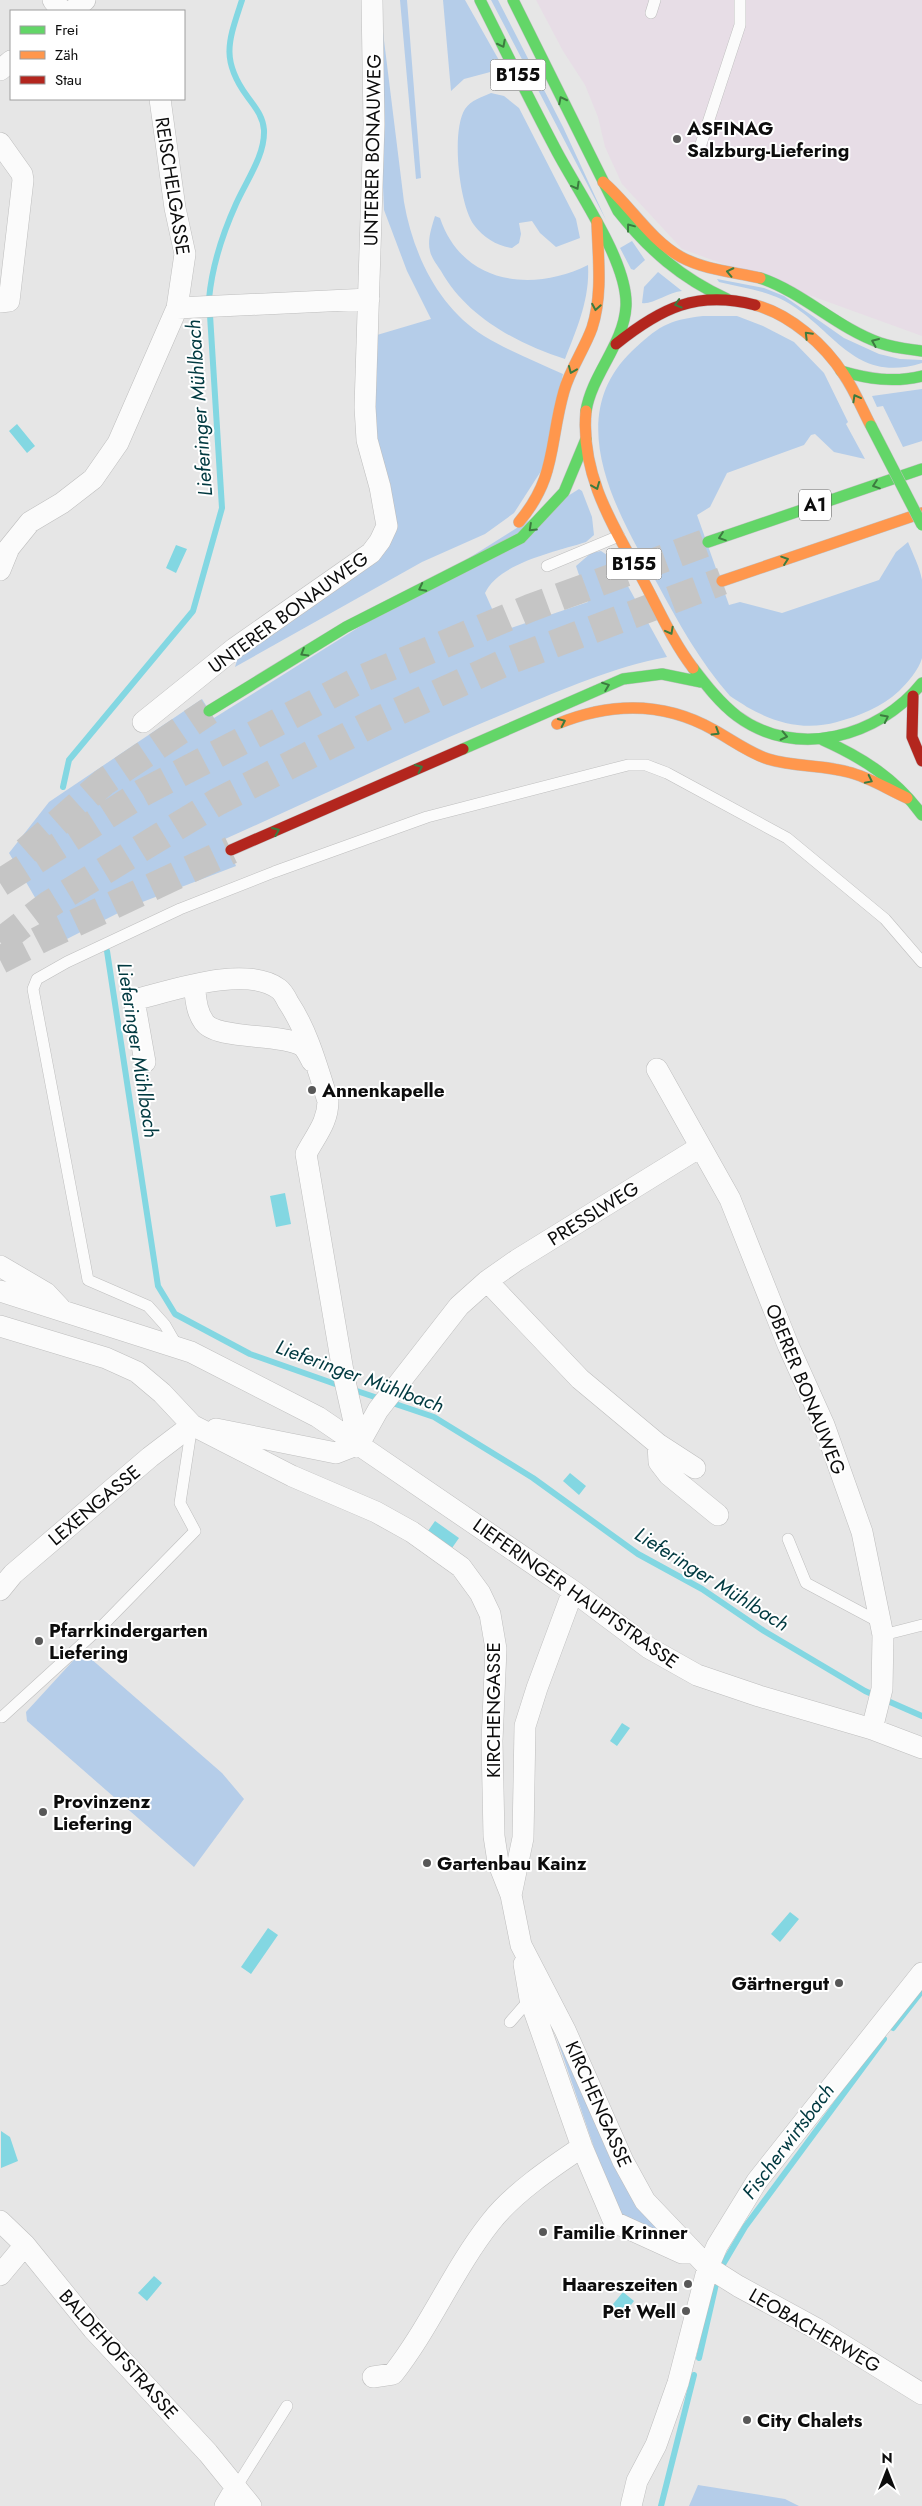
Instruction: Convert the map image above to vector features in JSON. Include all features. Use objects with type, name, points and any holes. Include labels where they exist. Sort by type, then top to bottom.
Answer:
[{"type":"main road","name":"B155","points":[[480,0],[556,150],[597,222],[614,259],[625,290],[626,314],[622,332],[604,360],[589,396],[586,410],[586,439],[593,482],[619,536],[681,651],[701,682],[726,707],[760,730],[787,737],[823,740],[858,732],[892,715],[913,696],[922,682]]},
{"type":"main road","name":"B155","points":[[513,0],[618,211],[641,242],[666,266],[698,287],[726,299]]},
{"type":"main road","points":[[603,182],[618,194],[652,233],[680,256],[717,269],[770,282],[799,294],[858,335],[884,346],[922,351]]},
{"type":"main road","points":[[466,566],[526,514],[544,484],[554,457],[564,393],[572,370],[594,322],[600,278],[597,222]]},
{"type":"main road","name":"B155","points":[[614,346],[635,326],[676,304],[699,299],[726,299],[754,303],[780,314],[802,329],[841,370],[922,525]]},
{"type":"main road","points":[[841,370],[871,380],[909,380],[922,376]]},
{"type":"main road","points":[[209,710],[346,628],[521,538],[542,518],[564,492],[586,439]]},
{"type":"main road","name":"A1","points":[[708,542],[922,469]]},
{"type":"main road","name":"A1","points":[[722,581],[922,513]]},
{"type":"main road","points":[[231,850],[375,789],[497,733],[623,679],[650,673],[675,674],[701,682]]},
{"type":"main road","name":"B155","points":[[913,696],[909,726],[913,746],[922,761]]},
{"type":"main road","points":[[497,733],[553,726],[575,716],[622,706],[642,705],[661,708],[690,718],[742,748],[768,759],[859,775],[907,798]]},
{"type":"main road","name":"B155","points":[[823,740],[853,753],[890,777],[922,815]]},
{"type":"street","points":[[53,0],[61,10]]},
{"type":"street","points":[[73,10],[85,0]]},
{"type":"street","name":"UNTERER BONAUWEG","points":[[143,722],[235,648],[371,553],[380,541],[387,526],[380,487],[367,440],[365,407],[374,124],[372,0]]},
{"type":"street","points":[[0,70],[10,62]]},
{"type":"street","name":"REISCHELGASSE","points":[[0,570],[9,548],[30,522],[62,503],[93,479],[118,443],[177,308],[186,254],[175,208],[160,100]]},
{"type":"street","points":[[0,143],[22,174],[23,180],[9,301],[0,302]]},
{"type":"street","points":[[177,308],[369,299]]},
{"type":"street","points":[[145,1062],[134,1000],[194,985],[226,980],[254,979],[280,990],[302,1022],[328,1101],[328,1114],[306,1154],[344,1377],[359,1444],[336,1453],[192,1425]]},
{"type":"street","points":[[194,985],[197,1008],[205,1024],[220,1032],[287,1040],[303,1046],[317,1068]]},
{"type":"street","name":"OBERER BONAUWEG","points":[[657,1069],[730,1199],[788,1345],[824,1425],[862,1532],[883,1629],[880,1699],[872,1728]]},
{"type":"street","name":"PRESSLWEG","points":[[359,1444],[378,1410],[459,1306],[487,1281],[517,1260],[700,1147]]},
{"type":"street","points":[[0,1266],[46,1293],[63,1312]]},
{"type":"street","points":[[487,1281],[580,1379],[658,1444],[695,1468]]},
{"type":"street","name":"LIEFERINGER HAUPTSTRASSE","points":[[0,1291],[178,1348],[318,1417],[573,1591],[649,1648],[697,1675],[759,1696],[872,1728],[922,1748]]},
{"type":"street","name":"KIRCHENGASSE","points":[[0,1326],[106,1358],[137,1372],[162,1393],[192,1425],[292,1476],[376,1512],[412,1532],[462,1568],[480,1593],[490,1614],[496,1648],[492,1741],[494,1836],[498,1862],[511,1895],[530,1999],[582,2147],[614,2222],[701,2260]]},
{"type":"street","name":"LEXENGASSE","points":[[0,1590],[13,1574],[150,1457],[192,1425]]},
{"type":"street","points":[[658,1444],[659,1462],[669,1475],[718,1515]]},
{"type":"street","name":"KIRCHENGASSE","points":[[511,1895],[523,1838],[525,1726],[573,1591]]},
{"type":"street","name":"KIRCHENGASSE","points":[[521,1945],[565,2030],[623,2161],[645,2201],[701,2260]]},
{"type":"street","points":[[631,2506],[637,2481],[656,2445],[678,2383],[701,2260],[757,2181],[922,1973]]},
{"type":"street","name":"KIRCHENGASSE","points":[[373,2377],[393,2374],[404,2360],[461,2264],[492,2221],[544,2172],[582,2147]]},
{"type":"street","name":"BALDEHOFSTRASSE","points":[[0,2221],[24,2246],[93,2329],[208,2453],[230,2497],[251,2506]]},
{"type":"street","points":[[0,2275],[24,2246]]},
{"type":"street","name":"LEOBACHERWEG","points":[[701,2260],[738,2286],[817,2329],[922,2394]]},
{"type":"lane","points":[[650,13],[655,0]]},
{"type":"lane","points":[[700,144],[740,26],[740,0]]},
{"type":"lane","points":[[547,566],[619,536]]},
{"type":"lane","points":[[178,1348],[165,1325],[148,1306],[88,1280],[33,988],[37,979],[67,962],[180,909],[274,872],[428,817],[628,765],[646,765],[667,773],[787,838],[886,919],[922,962]]},
{"type":"lane","points":[[2,1717],[104,1624],[195,1531],[180,1503],[192,1425]]},
{"type":"lane","points":[[788,1539],[806,1583],[883,1629],[922,1625]]},
{"type":"lane","points":[[510,2022],[530,1999]]},
{"type":"lane","points":[[230,2497],[287,2406]]},
{"type":"shaded area","points":[[379,0],[404,202],[408,221],[421,260],[441,295],[468,324],[503,347],[563,374],[543,468],[514,513],[485,534],[422,562],[235,667],[238,657],[375,559],[379,458],[373,399],[377,335],[431,319],[407,271],[384,210],[377,48]]},
{"type":"shaded area","points":[[400,0],[407,0],[421,178],[416,179]]},
{"type":"shaded area","points":[[443,0],[465,0],[500,62],[494,71],[464,79],[451,91]]},
{"type":"shaded area","points":[[491,0],[498,0],[563,127],[606,220]]},
{"type":"shaded area","points":[[536,0],[922,0],[922,336],[682,249],[622,184],[605,147],[598,117],[585,85],[563,51]]},
{"type":"shaded area","points":[[491,93],[504,96],[519,108],[576,219],[580,238],[556,247],[540,233],[532,221],[519,223],[521,234],[519,243],[512,248],[491,241],[474,225],[464,201],[461,185],[458,133],[461,119],[467,106]]},
{"type":"shaded area","points":[[435,216],[440,218],[450,240],[465,257],[482,269],[501,277],[522,280],[544,279],[566,274],[588,265],[585,302],[565,359],[547,353],[511,336],[494,326],[464,302],[434,261],[431,253],[429,238]]},
{"type":"shaded area","points":[[632,241],[645,260],[634,270],[631,269],[620,248]]},
{"type":"shaded area","points":[[658,272],[682,291],[651,302],[642,303],[644,287]]},
{"type":"shaded area","points":[[717,279],[764,288],[784,296],[844,338],[879,354],[900,359],[922,360],[922,363],[898,368],[878,366],[861,360],[799,310],[781,299],[758,291],[719,282]]},
{"type":"shaded area","points":[[703,316],[737,316],[763,326],[794,342],[824,373],[848,422],[846,424],[865,459],[834,452],[815,434],[811,435],[804,445],[727,473],[710,507],[697,515],[729,605],[740,602],[782,613],[879,580],[896,552],[908,542],[920,571],[922,580],[922,658],[920,663],[899,691],[885,702],[862,714],[825,725],[791,724],[758,713],[730,696],[699,656],[681,627],[642,556],[613,497],[603,467],[598,436],[600,406],[611,378],[632,351],[656,330],[680,320]]},
{"type":"shaded area","points":[[922,389],[922,441],[903,447],[883,406],[877,407],[872,396]]},
{"type":"shaded area","points":[[17,424],[35,446],[27,453],[9,431]]},
{"type":"shaded area","points":[[579,489],[582,491],[592,517],[594,535],[586,542],[515,566],[492,583],[485,593],[502,631],[588,602],[576,566],[591,553],[601,551],[613,559],[667,657],[647,661],[589,679],[551,694],[441,741],[225,839],[236,866],[132,906],[61,942],[9,853],[49,802],[202,699],[214,718]]},
{"type":"shaded area","points":[[176,545],[187,549],[176,573],[166,568]]},
{"type":"shaded area","points":[[285,1193],[291,1224],[276,1227],[270,1196]]},
{"type":"shaded area","points":[[570,1473],[586,1486],[579,1495],[563,1481]]},
{"type":"shaded area","points":[[435,1521],[459,1538],[452,1548],[428,1531]]},
{"type":"shaded area","points":[[82,1651],[222,1773],[244,1799],[194,1867],[27,1721],[26,1712]]},
{"type":"shaded area","points":[[622,1723],[630,1728],[617,1746],[610,1741]]},
{"type":"shaded area","points":[[790,1912],[799,1919],[780,1942],[771,1934]]},
{"type":"shaded area","points":[[268,1928],[278,1935],[251,1974],[241,1967]]},
{"type":"shaded area","points":[[553,2027],[676,2244],[647,2232],[622,2214],[602,2171]]},
{"type":"shaded area","points":[[1,2131],[10,2137],[18,2161],[1,2168]]},
{"type":"shaded area","points":[[154,2276],[162,2283],[147,2301],[138,2293]]},
{"type":"shaded area","points":[[623,2292],[634,2301],[621,2318],[609,2309]]},
{"type":"shaded area","points":[[698,2485],[785,2499],[799,2506],[689,2506]]},
{"type":"waterway","name":"Lieferinger Mühlbach","points":[[63,787],[69,760],[193,611],[222,508],[209,299],[215,263],[222,239],[236,204],[258,159],[264,130],[256,108],[238,83],[230,60],[231,38],[242,0]]},
{"type":"waterway","name":"Lieferinger Mühlbach","points":[[107,951],[158,1286],[175,1314],[250,1354],[341,1386]]},
{"type":"waterway","name":"Lieferinger Mühlbach","points":[[351,1389],[434,1417],[533,1478],[638,1554],[702,1589],[764,1631],[865,1691],[922,1716]]},
{"type":"waterway","name":"Fischerwirtsbach","points":[[893,2028],[922,1991]]},
{"type":"waterway","name":"Fischerwirtsbach","points":[[722,2266],[745,2227],[884,2039]]},
{"type":"waterway","name":"Fischerwirtsbach","points":[[699,2358],[716,2284]]},
{"type":"waterway","name":"Fischerwirtsbach","points":[[661,2506],[694,2375]]},
{"type":"tunnel","points":[[0,883],[142,793],[361,679],[530,608],[708,542]]},
{"type":"tunnel","points":[[0,942],[48,905],[217,802],[379,720],[511,660],[722,581]]},
{"type":"tunnel","points":[[26,851],[104,782],[209,711]]},
{"type":"tunnel","points":[[0,960],[231,850]]},
{"type":"traffic: fast","points":[[480,0],[526,93],[599,226],[619,268],[626,306],[624,320],[614,346],[594,384],[586,411]]},
{"type":"traffic: fast","points":[[513,0],[618,211],[667,262],[695,282],[727,299]]},
{"type":"traffic: fast","points":[[760,278],[791,292],[864,337],[890,346],[922,351]]},
{"type":"traffic: fast","points":[[841,371],[891,380],[922,376]]},
{"type":"traffic: fast","points":[[871,426],[922,525]]},
{"type":"traffic: fast","points":[[209,711],[346,627],[521,538],[564,492],[586,439]]},
{"type":"traffic: fast","points":[[708,542],[922,469]]},
{"type":"traffic: fast","points":[[693,668],[719,700],[737,716],[760,729],[785,737],[810,739],[836,736],[860,729],[883,717],[904,702],[922,683]]},
{"type":"traffic: fast","points":[[463,749],[623,679],[662,674],[701,682]]},
{"type":"traffic: fast","points":[[823,740],[852,754],[890,780],[922,815]]},
{"type":"traffic: slow","points":[[603,182],[650,232],[681,257],[710,268],[760,278]]},
{"type":"traffic: slow","points":[[519,522],[540,490],[550,459],[564,391],[592,328],[599,289],[597,222]]},
{"type":"traffic: slow","points":[[755,305],[768,309],[794,323],[817,342],[848,381],[871,426]]},
{"type":"traffic: slow","points":[[586,411],[588,457],[601,500],[679,648],[693,668]]},
{"type":"traffic: slow","points":[[722,581],[922,513]]},
{"type":"traffic: slow","points":[[557,724],[577,717],[617,709],[637,708],[676,714],[714,730],[747,750],[768,759],[856,774],[907,798]]},
{"type":"traffic: jam","points":[[616,344],[649,321],[681,305],[697,301],[715,300],[755,305]]},
{"type":"traffic: jam","points":[[913,696],[912,737],[922,761]]},
{"type":"traffic: jam","points":[[231,850],[463,749]]},
{"type":"place","name":"ASFINAG Salzburg-Liefering","points":[[677,139]]},
{"type":"place","name":"Annenkapelle","points":[[312,1090]]},
{"type":"place","name":"Pfarrkindergarten Liefering","points":[[39,1641]]},
{"type":"place","name":"Provinzenz Liefering","points":[[43,1812]]},
{"type":"place","name":"Gartenbau Kainz","points":[[427,1863]]},
{"type":"place","name":"Gärtnergut","points":[[839,1983]]},
{"type":"place","name":"Familie Krinner","points":[[543,2232]]},
{"type":"place","name":"Haareszeiten","points":[[688,2284]]},
{"type":"place","name":"Pet Well","points":[[686,2311]]},
{"type":"place","name":"City Chalets","points":[[747,2420]]}]
